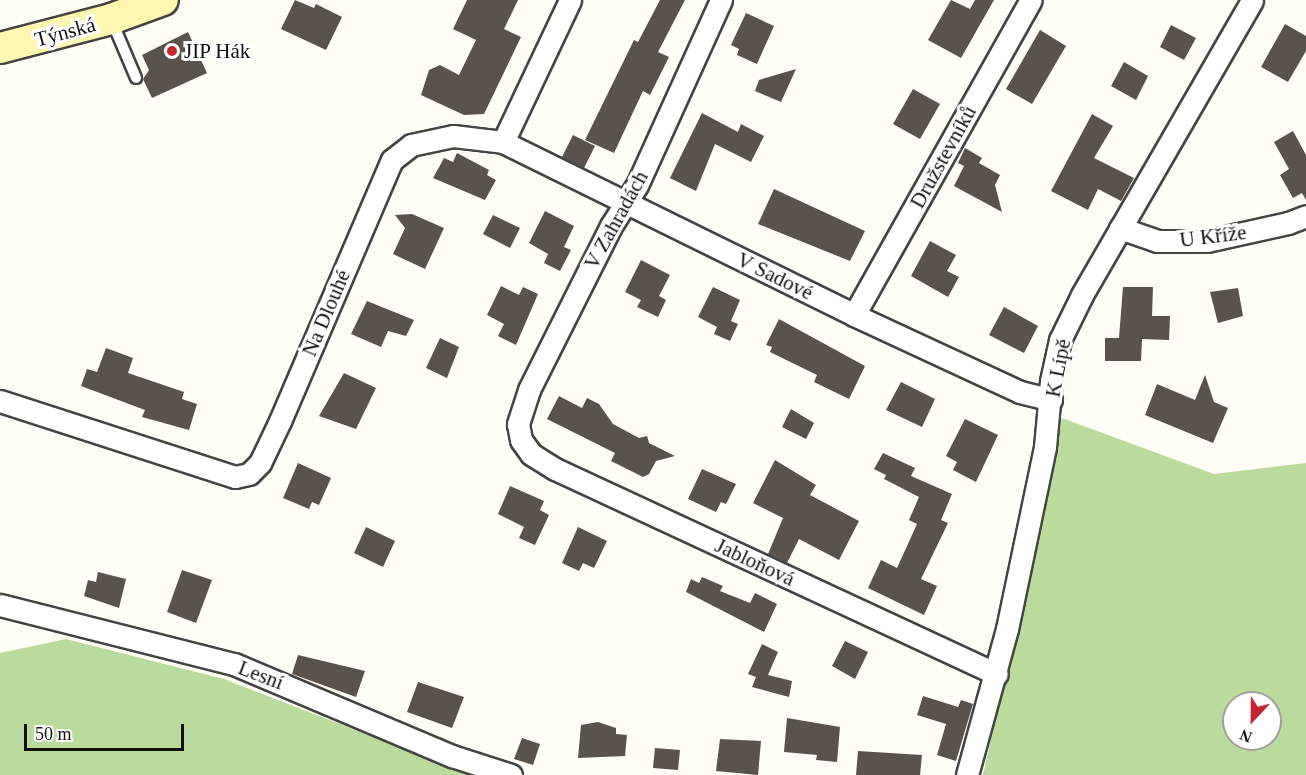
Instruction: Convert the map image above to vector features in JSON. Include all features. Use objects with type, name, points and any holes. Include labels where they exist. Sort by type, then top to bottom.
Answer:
[{"type":"main road","name":"Týnská","points":[[0,48],[111,19],[164,0]]},
{"type":"street","points":[[503,142],[570,0]]},
{"type":"street","name":"V Zahradách","points":[[520,440],[518,424],[529,390],[610,226],[626,202],[721,0]]},
{"type":"street","name":"Družstevníků","points":[[854,315],[1031,0]]},
{"type":"street","name":"K Lípě","points":[[967,775],[997,674],[1046,447],[1054,363],[1064,330],[1120,228],[1252,0]]},
{"type":"street","name":"Na Dlouhé","points":[[0,401],[235,477],[249,474],[260,463],[280,421],[392,160],[411,146],[453,136],[503,142]]},
{"type":"street","name":"V Sadové","points":[[503,142],[854,315],[1020,392],[1051,400]]},
{"type":"street","name":"U Kříže","points":[[1120,228],[1157,241],[1207,241],[1288,223],[1306,216]]},
{"type":"street","name":"Jabloňová","points":[[520,440],[531,454],[555,469],[997,674]]},
{"type":"street","name":"Lesní","points":[[0,605],[234,664],[452,756],[511,775]]},
{"type":"lane","points":[[111,19],[136,78]]},
{"type":"green space","points":[[1062,418],[1214,474],[1306,463],[1306,775],[983,775]]},
{"type":"green space","points":[[66,639],[224,679],[471,775],[0,775],[0,653]]},
{"type":"building","points":[[295,0],[314,8],[316,4],[342,17],[326,50],[281,29]]},
{"type":"building","points":[[467,0],[518,0],[504,29],[521,37],[484,114],[464,115],[421,95],[429,70],[440,65],[459,75],[476,40],[453,29]]},
{"type":"building","points":[[660,0],[685,0],[658,52],[669,57],[650,95],[643,91],[614,153],[585,140],[634,40],[638,42]]},
{"type":"building","points":[[951,0],[970,9],[975,0],[994,0],[961,58],[928,40]]},
{"type":"building","points":[[746,13],[774,26],[757,64],[737,55],[739,49],[731,45]]},
{"type":"building","points":[[1285,24],[1306,36],[1306,51],[1288,82],[1261,67]]},
{"type":"building","points":[[1171,25],[1196,38],[1184,60],[1160,47]]},
{"type":"building","points":[[1040,30],[1066,46],[1032,104],[1006,89]]},
{"type":"building","points":[[188,32],[207,73],[152,98],[143,79],[149,70],[142,55]]},
{"type":"building","points":[[1124,62],[1148,76],[1136,100],[1111,86]]},
{"type":"building","points":[[796,69],[781,102],[755,91],[759,80]]},
{"type":"building","points":[[913,89],[940,104],[920,139],[893,124]]},
{"type":"building","points":[[702,113],[738,132],[741,124],[764,136],[751,162],[715,144],[696,191],[670,178]]},
{"type":"building","points":[[1092,114],[1113,126],[1094,158],[1134,178],[1121,201],[1098,189],[1088,210],[1051,191]]},
{"type":"building","points":[[1293,131],[1306,155],[1306,200],[1302,193],[1293,198],[1280,175],[1289,169],[1274,142]]},
{"type":"building","points":[[573,135],[595,146],[584,168],[562,157]]},
{"type":"building","points":[[965,148],[982,158],[979,163],[1000,175],[995,185],[1002,212],[954,186],[964,166],[958,163]]},
{"type":"building","points":[[457,153],[489,170],[487,175],[496,180],[485,200],[433,178],[444,158],[453,162]]},
{"type":"building","points":[[774,189],[865,231],[850,261],[758,224]]},
{"type":"building","points":[[545,211],[574,226],[564,247],[571,250],[560,271],[544,263],[548,254],[529,243]]},
{"type":"building","points":[[412,214],[444,228],[425,269],[393,254],[405,228],[395,215]]},
{"type":"building","points":[[493,215],[520,228],[510,248],[483,234]]},
{"type":"building","points":[[930,241],[956,255],[947,271],[959,277],[948,297],[911,276]]},
{"type":"building","points":[[641,260],[670,275],[659,296],[666,300],[658,317],[637,307],[641,300],[625,292]]},
{"type":"building","points":[[501,286],[519,295],[523,287],[538,294],[516,345],[498,336],[504,324],[487,315]]},
{"type":"building","points":[[713,287],[740,300],[731,321],[738,324],[730,341],[714,334],[717,327],[698,317]]},
{"type":"building","points":[[1123,287],[1153,287],[1152,316],[1170,316],[1169,340],[1142,339],[1141,361],[1105,361],[1105,338],[1119,338]]},
{"type":"building","points":[[1238,288],[1243,316],[1218,323],[1210,292]]},
{"type":"building","points":[[367,301],[414,320],[406,336],[388,331],[381,347],[351,334]]},
{"type":"building","points":[[1004,307],[1038,326],[1024,353],[989,335]]},
{"type":"building","points":[[779,319],[865,366],[849,399],[814,382],[817,375],[770,352],[772,347],[766,345]]},
{"type":"building","points":[[440,338],[459,347],[447,378],[426,368]]},
{"type":"building","points":[[106,348],[133,358],[128,373],[184,392],[182,399],[197,404],[189,430],[142,417],[145,410],[81,386],[87,369],[97,372]]},
{"type":"building","points":[[344,373],[376,388],[356,429],[319,416]]},
{"type":"building","points":[[1205,375],[1214,402],[1228,408],[1213,443],[1145,415],[1157,384],[1195,400]]},
{"type":"building","points":[[901,382],[935,399],[922,427],[886,410]]},
{"type":"building","points":[[559,396],[582,408],[587,398],[599,404],[613,424],[639,438],[647,436],[649,443],[675,456],[656,461],[649,474],[643,477],[611,461],[615,453],[547,419]]},
{"type":"building","points":[[791,409],[814,423],[806,439],[782,427]]},
{"type":"building","points":[[965,419],[998,435],[976,482],[953,470],[957,462],[946,456]]},
{"type":"building","points":[[883,453],[915,468],[911,476],[952,494],[941,520],[948,523],[921,579],[937,586],[924,615],[868,588],[881,560],[897,568],[917,524],[909,520],[919,497],[884,479],[886,475],[874,469]]},
{"type":"building","points":[[775,460],[816,485],[810,495],[859,521],[839,560],[799,539],[787,563],[768,554],[783,518],[753,503]]},
{"type":"building","points":[[298,463],[331,478],[319,505],[312,502],[309,509],[283,498]]},
{"type":"building","points":[[702,469],[736,484],[726,504],[721,502],[716,512],[688,499]]},
{"type":"building","points":[[510,486],[544,501],[540,510],[549,515],[535,545],[519,538],[524,527],[498,514]]},
{"type":"building","points":[[366,527],[395,541],[383,567],[354,553]]},
{"type":"building","points":[[578,527],[607,541],[594,568],[583,563],[579,571],[562,563]]},
{"type":"building","points":[[182,570],[212,580],[196,623],[167,612]]},
{"type":"building","points":[[98,572],[126,579],[119,608],[84,596],[88,580],[96,582]]},
{"type":"building","points":[[702,577],[723,586],[720,591],[750,603],[755,593],[777,604],[764,632],[686,592],[691,579],[699,583]]},
{"type":"building","points":[[845,641],[868,652],[855,679],[832,666]]},
{"type":"building","points":[[762,644],[778,652],[768,675],[792,681],[789,697],[752,687],[756,677],[748,674]]},
{"type":"building","points":[[298,655],[365,671],[356,697],[292,674]]},
{"type":"building","points":[[418,682],[464,697],[452,728],[407,712]]},
{"type":"building","points":[[923,696],[958,707],[961,700],[973,704],[956,761],[937,755],[946,724],[917,715]]},
{"type":"building","points":[[787,718],[840,727],[837,762],[816,760],[817,755],[784,752]]},
{"type":"building","points":[[598,722],[616,728],[616,734],[627,735],[625,756],[578,758],[581,725]]},
{"type":"building","points":[[522,738],[540,744],[533,765],[514,759]]},
{"type":"building","points":[[720,739],[761,741],[758,775],[716,771]]},
{"type":"building","points":[[655,748],[680,750],[678,770],[653,768]]},
{"type":"building","points":[[858,751],[922,755],[920,775],[856,775]]},
{"type":"place","name":"JIP Hák","points":[[172,51]]}]
